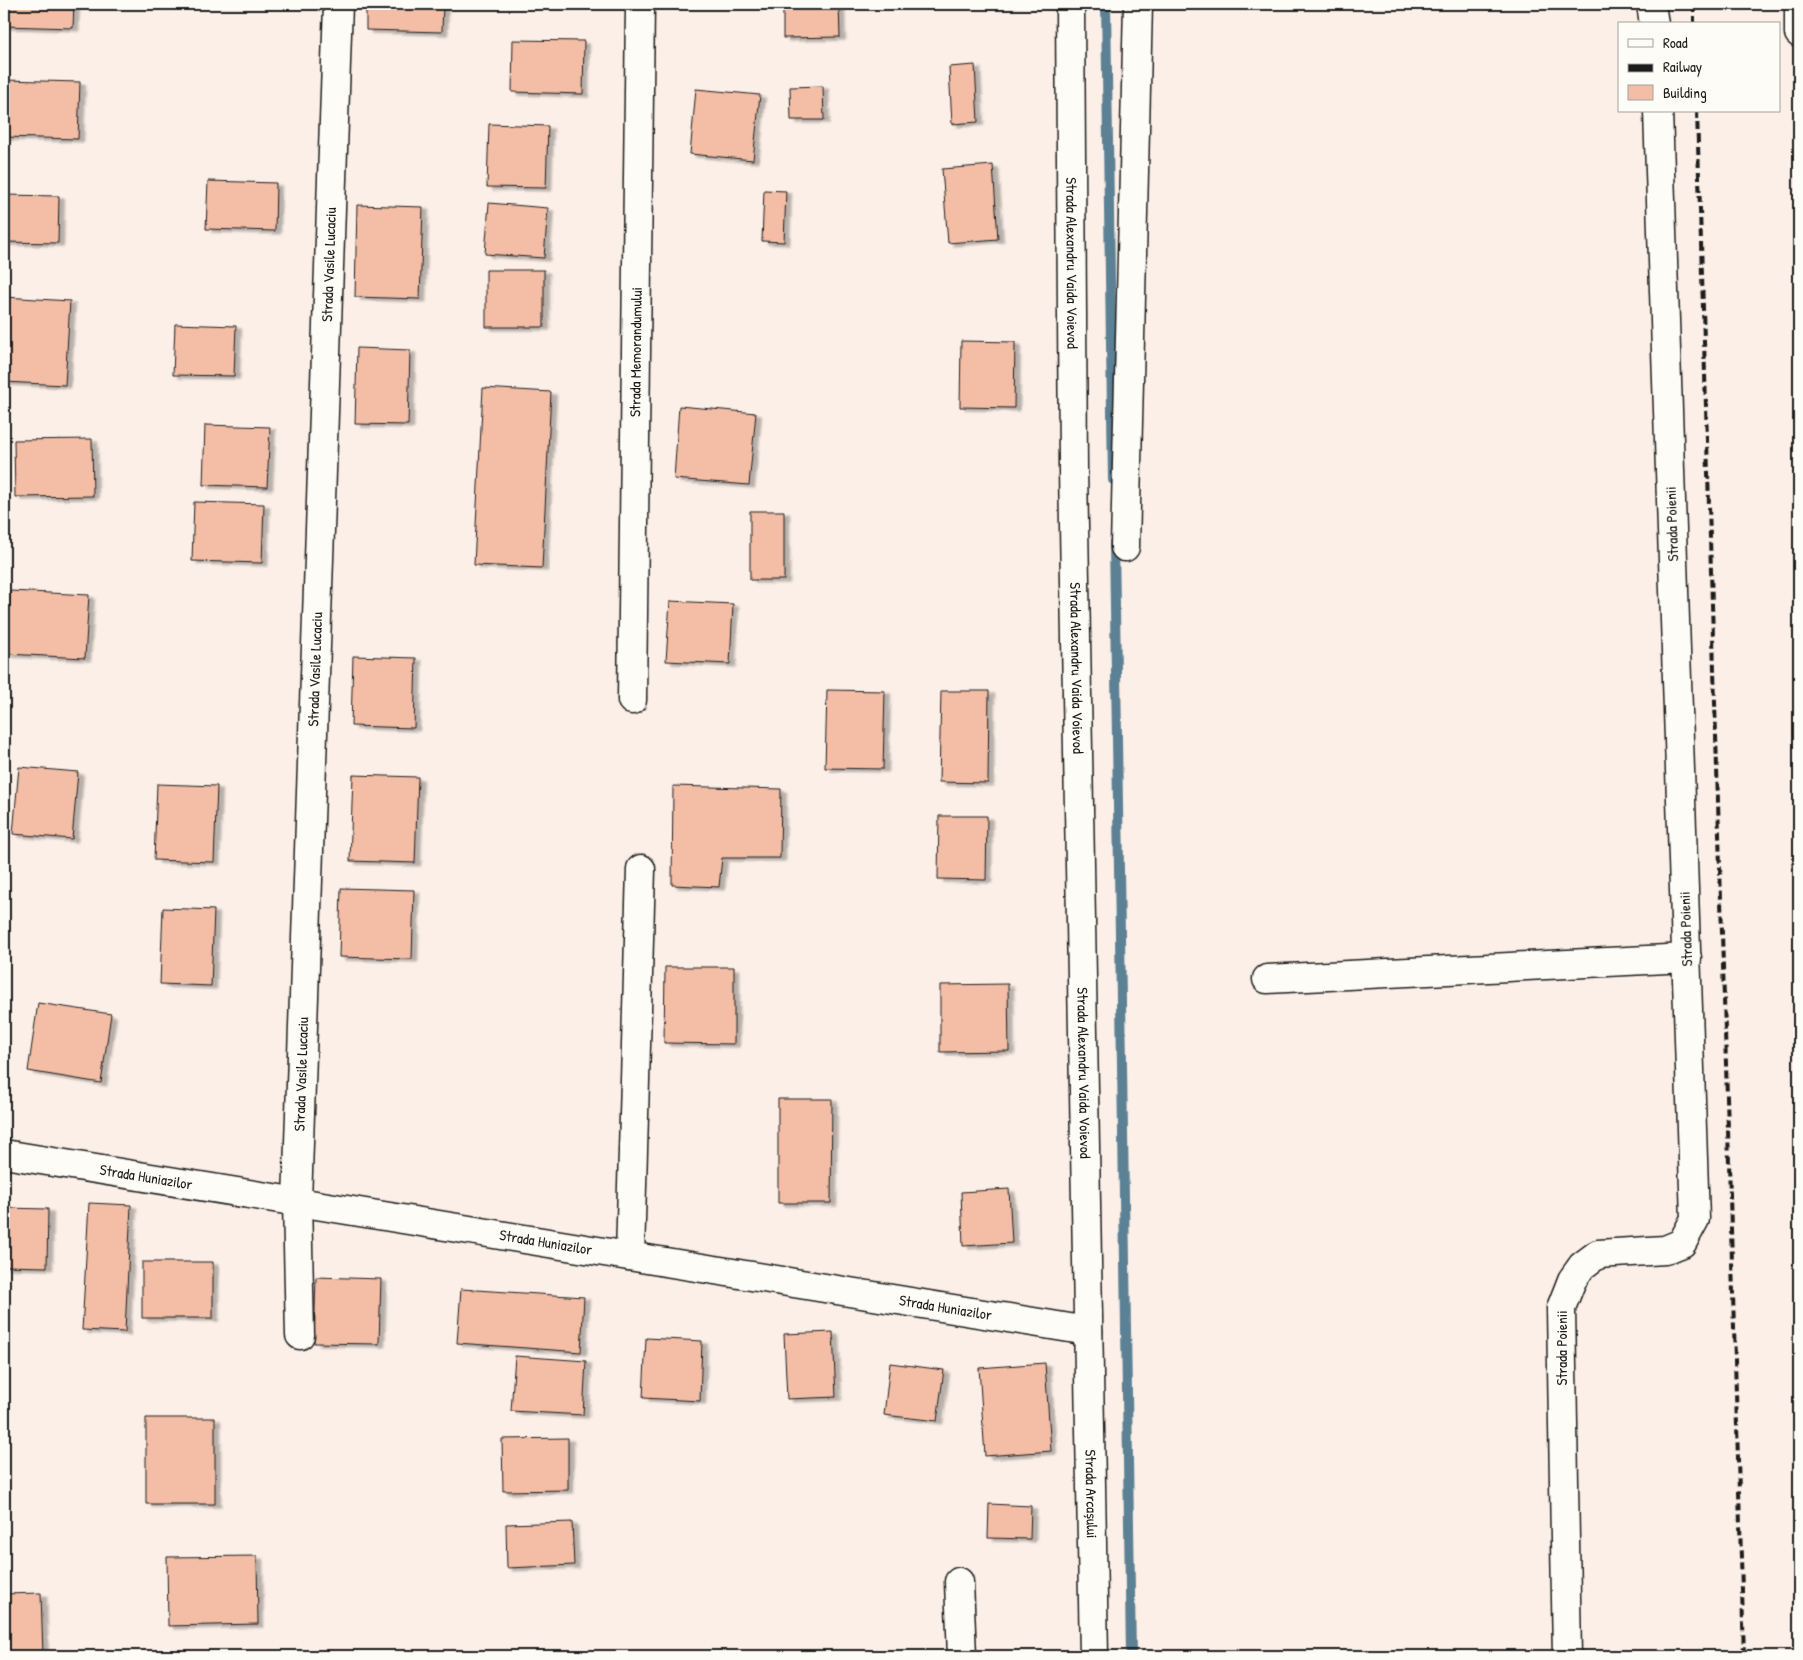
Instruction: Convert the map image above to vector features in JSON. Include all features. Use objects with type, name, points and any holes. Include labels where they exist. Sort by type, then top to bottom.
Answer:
[{"type":"street","name":"Strada Vasile Lucaciu","points":[[300,1335],[298,1201],[338,4]]},
{"type":"street","name":"Strada Memorandumului","points":[[632,700],[640,4]]},
{"type":"street","name":"Strada Alexandru Vaida Voievod","points":[[1070,4],[1073,469],[1088,1331]]},
{"type":"street","points":[[1125,547],[1138,4]]},
{"type":"street","points":[[1651,4],[1654,22]]},
{"type":"street","points":[[1799,4],[1799,33]]},
{"type":"street","name":"Strada Poienii","points":[[1566,1656],[1561,1308],[1572,1280],[1582,1266],[1598,1254],[1665,1250],[1682,1243],[1695,1219],[1658,112]]},
{"type":"street","points":[[630,1256],[641,869]]},
{"type":"street","points":[[1267,979],[1687,958]]},
{"type":"street","name":"Strada Huniazilor","points":[[4,1154],[1088,1331]]},
{"type":"street","name":"Strada Arcașului","points":[[1088,1331],[1094,1656]]},
{"type":"street","points":[[959,1582],[962,1656]]},
{"type":"building","points":[[4,4],[74,4],[73,28],[4,26]]},
{"type":"building","points":[[366,4],[443,4],[442,32],[366,30]]},
{"type":"building","points":[[783,4],[839,4],[840,37],[783,38]]},
{"type":"building","points":[[513,40],[584,41],[583,94],[512,92]]},
{"type":"building","points":[[975,65],[978,122],[952,124],[949,67]]},
{"type":"building","points":[[4,80],[80,82],[78,139],[4,137]]},
{"type":"building","points":[[823,86],[824,120],[791,120],[790,87]]},
{"type":"building","points":[[696,89],[760,95],[753,160],[690,154]]},
{"type":"building","points":[[489,124],[548,126],[546,188],[487,187]]},
{"type":"building","points":[[993,165],[998,239],[948,243],[942,169]]},
{"type":"building","points":[[208,181],[276,183],[275,231],[206,229]]},
{"type":"building","points":[[764,190],[786,191],[784,242],[762,241]]},
{"type":"building","points":[[4,195],[59,196],[58,243],[4,242]]},
{"type":"building","points":[[489,203],[548,208],[544,258],[485,254]]},
{"type":"building","points":[[357,205],[423,207],[420,299],[355,297]]},
{"type":"building","points":[[486,270],[544,270],[544,327],[486,327]]},
{"type":"building","points":[[4,297],[70,301],[65,385],[4,382]]},
{"type":"building","points":[[175,324],[236,326],[234,376],[173,375]]},
{"type":"building","points":[[961,341],[1015,342],[1014,408],[960,407]]},
{"type":"building","points":[[357,348],[410,350],[408,425],[355,424]]},
{"type":"building","points":[[483,388],[551,392],[542,568],[474,565]]},
{"type":"building","points":[[679,406],[756,413],[749,485],[674,479]]},
{"type":"building","points":[[205,425],[270,427],[267,487],[203,485]]},
{"type":"building","points":[[92,439],[93,496],[15,497],[14,440]]},
{"type":"building","points":[[194,502],[264,504],[262,563],[192,561]]},
{"type":"building","points":[[750,511],[784,511],[784,580],[750,580]]},
{"type":"building","points":[[10,591],[89,595],[85,658],[7,654]]},
{"type":"building","points":[[670,601],[733,604],[730,664],[666,661]]},
{"type":"building","points":[[353,656],[416,658],[414,728],[351,726]]},
{"type":"building","points":[[827,690],[885,691],[883,769],[825,768]]},
{"type":"building","points":[[941,691],[989,691],[988,783],[939,782]]},
{"type":"building","points":[[19,767],[78,772],[72,839],[13,834]]},
{"type":"building","points":[[353,775],[418,777],[415,863],[350,861]]},
{"type":"building","points":[[157,784],[217,786],[214,862],[154,860]]},
{"type":"building","points":[[673,786],[781,789],[780,858],[722,858],[719,887],[672,885]]},
{"type":"building","points":[[939,816],[987,816],[986,880],[938,879]]},
{"type":"building","points":[[341,888],[414,890],[412,959],[339,957]]},
{"type":"building","points":[[163,908],[214,910],[211,986],[160,984]]},
{"type":"building","points":[[665,967],[734,967],[734,1044],[664,1043]]},
{"type":"building","points":[[1008,984],[1009,1051],[940,1052],[940,985]]},
{"type":"building","points":[[38,1003],[111,1014],[101,1083],[28,1071]]},
{"type":"building","points":[[778,1099],[832,1099],[831,1203],[778,1203]]},
{"type":"building","points":[[1009,1189],[1012,1243],[963,1246],[961,1192]]},
{"type":"building","points":[[89,1203],[131,1205],[125,1332],[82,1330]]},
{"type":"building","points":[[4,1208],[48,1209],[47,1267],[4,1266]]},
{"type":"building","points":[[142,1262],[213,1262],[213,1318],[142,1318]]},
{"type":"building","points":[[316,1277],[381,1279],[379,1344],[314,1343]]},
{"type":"building","points":[[461,1289],[584,1297],[581,1352],[457,1343]]},
{"type":"building","points":[[833,1332],[836,1397],[787,1399],[784,1334]]},
{"type":"building","points":[[646,1338],[702,1341],[700,1401],[643,1398]]},
{"type":"building","points":[[515,1356],[586,1361],[583,1415],[511,1411]]},
{"type":"building","points":[[890,1363],[944,1370],[937,1421],[884,1415]]},
{"type":"building","points":[[1045,1363],[1051,1451],[985,1456],[979,1368]]},
{"type":"building","points":[[146,1418],[215,1418],[215,1504],[146,1504]]},
{"type":"building","points":[[568,1438],[568,1490],[503,1491],[502,1439]]},
{"type":"building","points":[[989,1504],[1031,1506],[1030,1539],[988,1538]]},
{"type":"building","points":[[572,1522],[574,1565],[507,1568],[506,1524]]},
{"type":"building","points":[[257,1556],[258,1624],[168,1626],[167,1557]]},
{"type":"building","points":[[41,1593],[43,1656],[4,1656],[4,1594]]},
{"type":"building","points":[[589,1653],[590,1656],[551,1656]]},
{"type":"waterway","points":[[1106,4],[1113,480]]},
{"type":"waterway","points":[[1114,542],[1131,1656]]},
{"type":"railway","points":[[1694,4],[1694,22]]},
{"type":"railway","points":[[1697,112],[1744,1656]]}]
